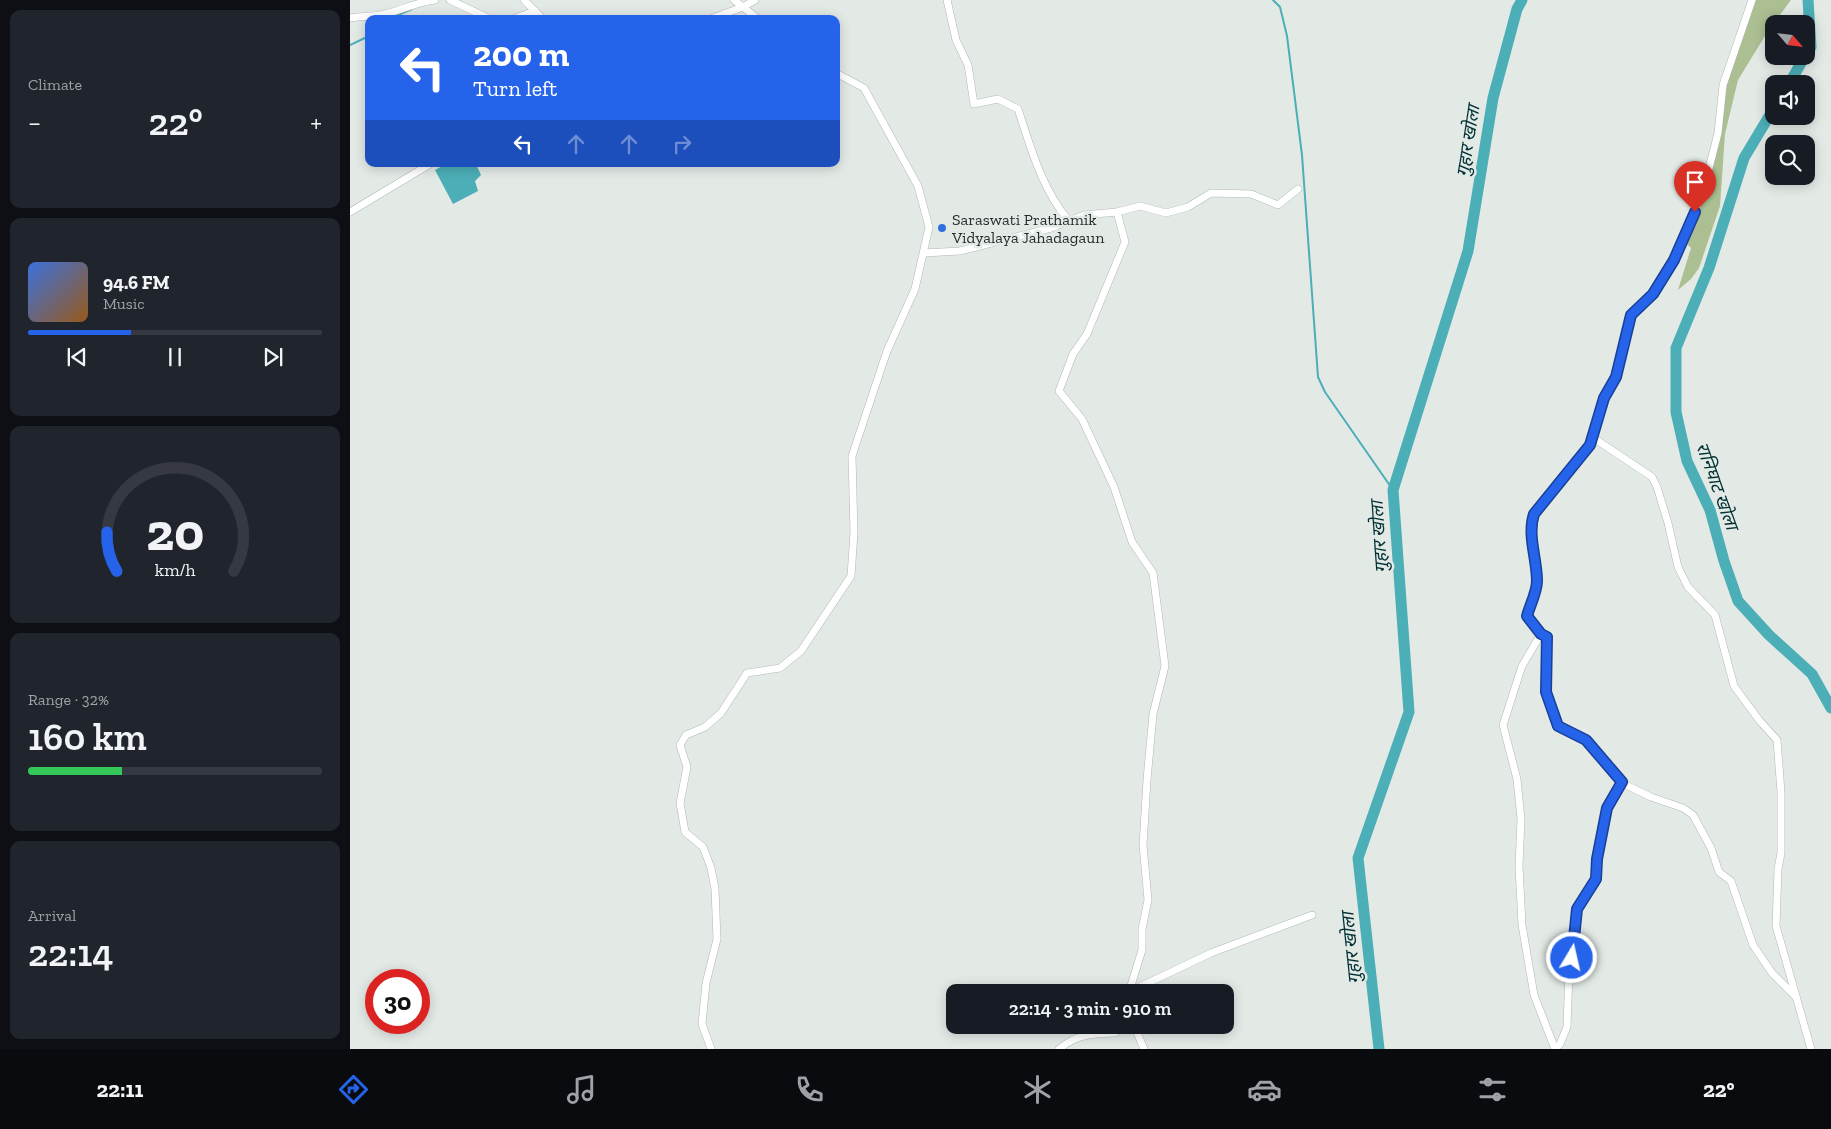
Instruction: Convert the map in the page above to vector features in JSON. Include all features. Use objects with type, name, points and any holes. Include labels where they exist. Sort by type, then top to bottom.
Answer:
[{"type":"street","points":[[350,18],[364,15],[384,15],[422,2],[435,0]]},
{"type":"street","points":[[450,0],[482,15]]},
{"type":"street","points":[[524,0],[539,15]]},
{"type":"street","points":[[734,0],[753,15]]},
{"type":"street","points":[[721,15],[743,7],[755,0]]},
{"type":"street","points":[[947,0],[956,40],[968,65],[974,104],[998,100],[1018,109],[1031,154],[1048,188],[1068,220]]},
{"type":"street","points":[[1752,0],[1723,85],[1718,133],[1706,180],[1689,228],[1674,260],[1653,294],[1631,315],[1616,377],[1604,398],[1590,445],[1532,519],[1530,528],[1536,558],[1537,584],[1527,616],[1541,634],[1547,637],[1546,692],[1558,726],[1586,740],[1622,782],[1651,797],[1683,808],[1693,815],[1711,848],[1719,872],[1731,881],[1753,945],[1772,973],[1797,997]]},
{"type":"street","points":[[524,15],[535,11]]},
{"type":"street","points":[[711,1049],[702,1024],[706,983],[717,940],[715,889],[712,868],[702,847],[685,832],[680,803],[687,767],[680,745],[686,735],[704,727],[721,713],[747,673],[780,668],[801,651],[851,576],[854,532],[852,456],[887,351],[915,290],[928,227],[918,186],[864,88],[840,75]]},
{"type":"street","points":[[350,212],[425,167]]},
{"type":"street","points":[[924,253],[960,251],[1051,228],[1084,215],[1117,212],[1140,206],[1166,213],[1188,207],[1211,193],[1251,194],[1278,205],[1298,189]]},
{"type":"street","points":[[1117,212],[1125,242],[1087,334],[1073,354],[1059,391],[1082,419],[1114,487],[1132,542],[1153,573],[1165,666],[1154,714],[1147,780],[1143,845],[1148,900],[1142,929],[1142,950],[1131,984]]},
{"type":"street","points":[[1592,437],[1652,477],[1668,523],[1678,567],[1688,587],[1715,616],[1734,686],[1759,720],[1777,740],[1781,782],[1781,853],[1778,869],[1776,926],[1811,1049]]},
{"type":"street","points":[[1541,634],[1522,666],[1503,725],[1518,779],[1521,811],[1519,866],[1522,924],[1534,995],[1555,1049],[1560,1044],[1567,1027],[1569,971],[1577,909],[1596,879],[1597,859],[1607,808],[1622,782]]},
{"type":"street","points":[[1146,984],[1211,953],[1312,915]]},
{"type":"street","points":[[1059,1049],[1072,1039],[1090,1034]]},
{"type":"street","points":[[1138,1034],[1144,1049]]},
{"type":"green space","points":[[1756,0],[1791,0],[1780,15],[1765,15],[1765,36],[1738,80],[1725,134],[1720,206],[1699,268],[1691,279],[1678,290],[1691,248],[1687,244],[1709,180],[1726,85]]},
{"type":"water","points":[[440,167],[477,167],[481,175],[475,181],[478,191],[453,204],[435,170]]},
{"type":"waterway","points":[[1273,0],[1280,7],[1287,36],[1302,155],[1318,377],[1325,392],[1393,490]]},
{"type":"waterway","name":"गुहार खोला","points":[[1379,1049],[1358,858],[1409,712],[1393,490],[1468,251],[1493,98],[1517,9],[1522,0]]},
{"type":"waterway","name":"रानिघाट खोला","points":[[1808,0],[1809,15]]},
{"type":"waterway","points":[[398,15],[412,9]]},
{"type":"waterway","points":[[350,45],[365,38]]},
{"type":"waterway","name":"रानिघाट खोला","points":[[1794,75],[1800,65]]},
{"type":"waterway","name":"रानिघाट खोला","points":[[1765,123],[1744,158],[1709,268],[1676,348],[1676,412],[1687,461],[1710,510],[1724,561],[1738,601],[1769,635],[1812,674],[1831,708]]},
{"type":"place","name":"Saraswati Prathamik Vidyalaya Jahadagaun","points":[[942,228]]},
{"type":"route","points":[[1572,958],[1577,909],[1596,879],[1597,859],[1607,808],[1614,792],[1622,782],[1586,740],[1558,726],[1546,692],[1547,637],[1541,634],[1527,616],[1537,584],[1536,558],[1530,528],[1534,514],[1590,445],[1594,425],[1604,398],[1616,377],[1631,315],[1653,294],[1674,260],[1695,212]]}]
